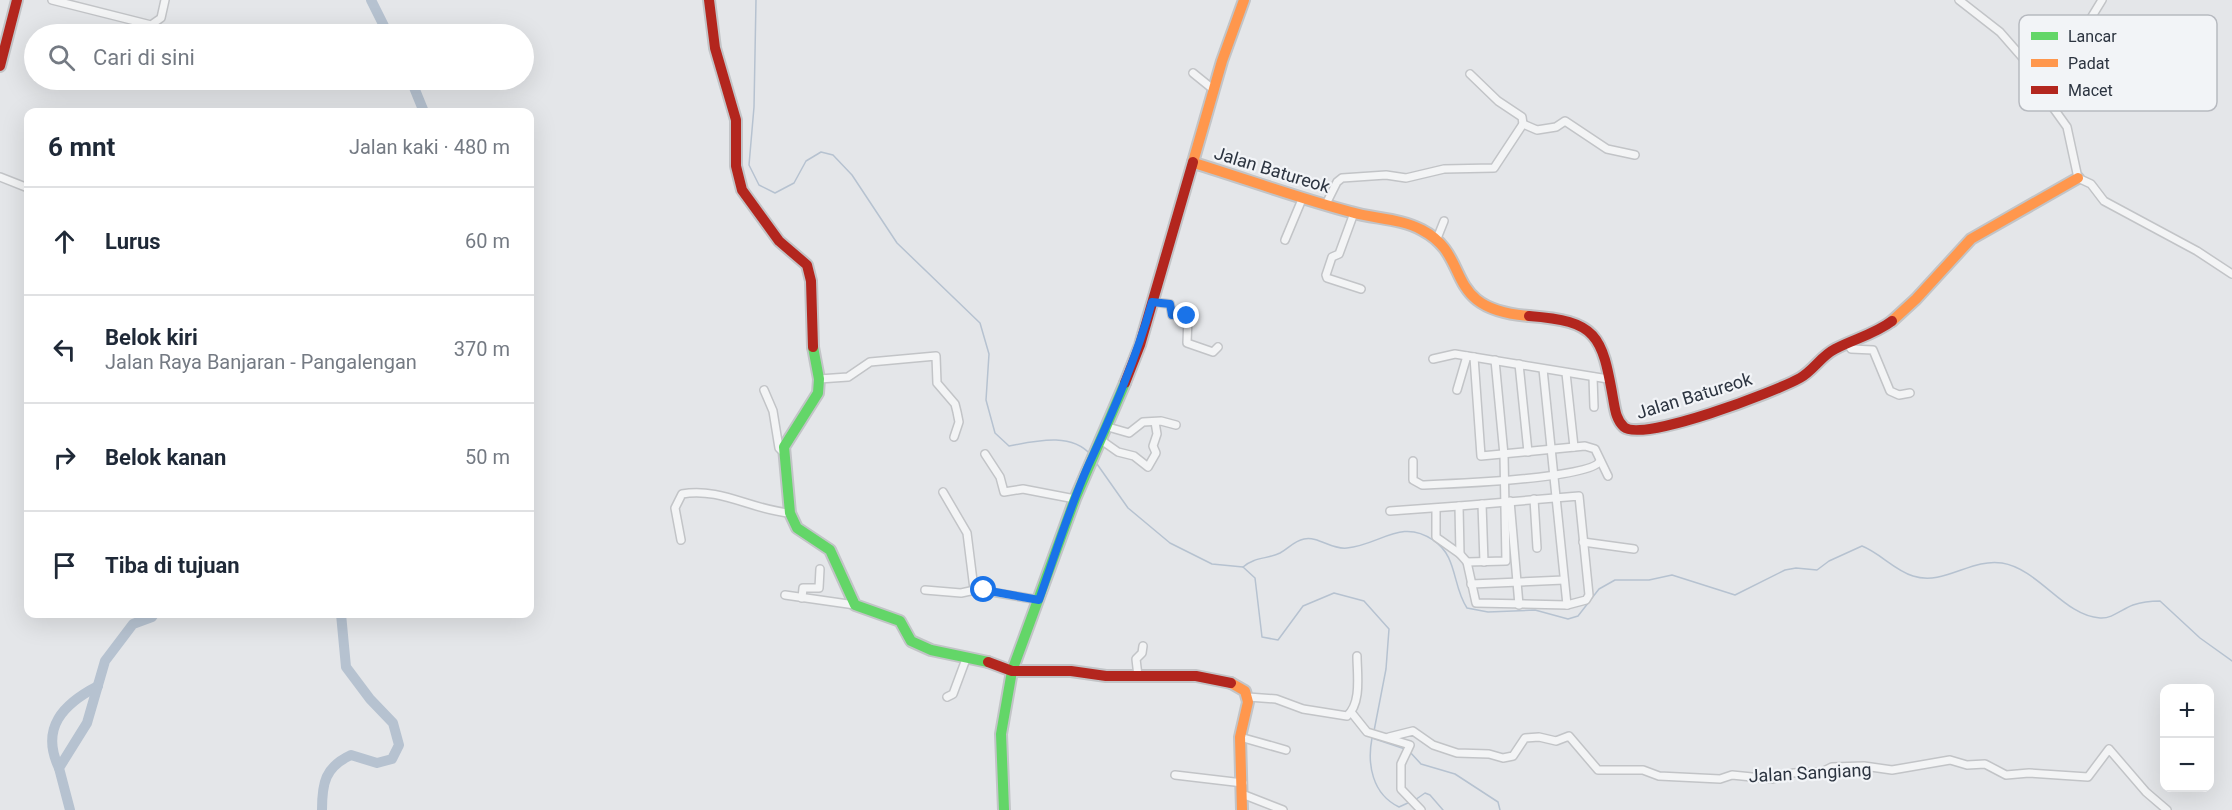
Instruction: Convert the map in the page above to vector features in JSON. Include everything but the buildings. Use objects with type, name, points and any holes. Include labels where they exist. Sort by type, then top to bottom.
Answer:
[{"type":"street","points":[[0,66],[14,20],[17,0]]},
{"type":"street","points":[[52,0],[147,24]]},
{"type":"street","points":[[152,24],[161,18],[165,0]]},
{"type":"street","points":[[709,0],[715,48],[736,120],[736,166],[739,180],[754,208],[778,241],[807,265],[812,280],[813,351],[819,379],[817,397],[788,438],[784,452],[789,513],[797,528],[830,549],[855,605]]},
{"type":"street","points":[[1004,810],[1001,734],[1012,671],[1075,499],[1088,466],[1108,427],[1140,345],[1214,90],[1244,0]]},
{"type":"street","points":[[1959,0],[1988,21],[2019,53]]},
{"type":"street","points":[[2093,15],[2102,0]]},
{"type":"street","points":[[1193,73],[1214,90]]},
{"type":"street","points":[[1326,204],[1337,182],[1342,178],[1386,175],[1406,178],[1444,169],[1494,168],[1523,124],[1522,117],[1498,101],[1470,74]]},
{"type":"street","points":[[2056,111],[2067,127],[2078,178],[2091,184],[2104,201],[2197,251],[2232,274]]},
{"type":"street","points":[[1523,124],[1537,130],[1556,127],[1565,121],[1607,149],[1635,155]]},
{"type":"street","name":"Jalan Batureok","points":[[1194,163],[1354,213],[1410,225],[1436,241],[1479,303],[1502,314],[1556,317],[1574,322],[1593,333],[1604,352],[1618,420],[1624,428],[1642,432],[1718,409],[1810,372],[1828,353],[1894,320],[1921,296],[1956,251],[1971,239],[2078,178]]},
{"type":"street","points":[[0,177],[24,186]]},
{"type":"street","points":[[1285,240],[1303,197]]},
{"type":"street","points":[[1354,213],[1339,254],[1332,257],[1326,275],[1361,289]]},
{"type":"street","points":[[1436,241],[1444,220]]},
{"type":"street","points":[[1152,302],[1170,304],[1172,315],[1188,317],[1187,343],[1213,352],[1218,347]]},
{"type":"street","points":[[1848,344],[1851,349],[1874,350],[1890,391],[1899,395],[1910,393]]},
{"type":"street","points":[[1433,359],[1448,354],[1608,379]]},
{"type":"street","points":[[819,379],[848,377],[870,362],[936,356],[938,383],[948,394],[957,412],[959,422],[954,437]]},
{"type":"street","points":[[1457,390],[1470,357]]},
{"type":"street","points":[[1470,357],[1481,456],[1574,447],[1595,449],[1608,477]]},
{"type":"street","points":[[1496,360],[1505,481],[1519,605]]},
{"type":"street","points":[[1519,364],[1527,452]]},
{"type":"street","points":[[1544,369],[1567,605]]},
{"type":"street","points":[[1566,373],[1574,447]]},
{"type":"street","points":[[1593,377],[1594,406]]},
{"type":"street","points":[[764,390],[774,411],[779,448],[784,452]]},
{"type":"street","points":[[1108,427],[1129,433],[1143,422],[1176,425]]},
{"type":"street","points":[[1101,441],[1119,452],[1134,456],[1148,467],[1156,453],[1153,446],[1157,434],[1155,422]]},
{"type":"street","points":[[985,454],[1000,477],[1004,492],[1023,489],[1075,499]]},
{"type":"street","points":[[1413,461],[1413,480],[1418,484],[1505,481],[1596,468],[1600,461]]},
{"type":"street","points":[[943,492],[967,533],[975,590]]},
{"type":"street","points":[[681,540],[675,508],[684,494],[702,493],[727,496],[755,508],[789,513]]},
{"type":"street","points":[[1390,511],[1579,496],[1588,595],[1586,600],[1567,605],[1479,605],[1474,602],[1467,562],[1460,554],[1436,537],[1436,509]]},
{"type":"street","points":[[1533,499],[1537,548]]},
{"type":"street","points":[[1467,562],[1506,561],[1508,501]]},
{"type":"street","points":[[1482,504],[1484,562]]},
{"type":"street","points":[[1459,506],[1460,554]]},
{"type":"street","points":[[1583,542],[1634,549]]},
{"type":"street","points":[[802,598],[803,588],[819,588],[820,569]]},
{"type":"street","points":[[1471,584],[1564,580]]},
{"type":"street","points":[[925,590],[961,593],[975,590],[1039,600]]},
{"type":"street","points":[[785,595],[855,605],[900,621],[911,641],[931,650],[966,659],[985,661],[1012,671],[1220,679],[1239,686],[1248,697],[1276,699],[1303,710],[1334,716],[1347,716],[1351,712],[1358,690],[1357,656]]},
{"type":"street","points":[[1138,676],[1136,658],[1142,653],[1143,646]]},
{"type":"street","points":[[947,698],[953,694],[966,659]]},
{"type":"street","points":[[1242,810],[1240,737],[1248,697]]},
{"type":"street","points":[[1351,712],[1367,732],[1389,737],[1410,750],[1401,764],[1401,789],[1421,810]]},
{"type":"street","name":"Jalan Sangiang","points":[[1389,737],[1413,731],[1433,745],[1449,751],[1476,755],[1489,754],[1503,758],[1513,756],[1525,738],[1539,737],[1556,741],[1569,736],[1598,770],[1643,770],[1659,776],[1720,779],[1732,776],[1772,779],[1793,772],[1822,772],[1832,767],[1864,766],[1892,770],[1950,760],[1967,765],[1985,764],[2006,775],[2029,773],[2088,777],[2109,749],[2146,792],[2167,810]]},
{"type":"street","points":[[1240,737],[1286,750]]},
{"type":"street","points":[[1175,775],[1242,789],[1282,810]]},
{"type":"waterway","points":[[371,0],[383,24]]},
{"type":"waterway","points":[[756,0],[754,107],[749,165],[759,185],[775,193],[794,183],[806,161],[821,152],[833,155],[852,175],[897,243],[980,323],[989,354],[986,400],[995,433],[1009,446],[1042,441],[1063,441],[1074,443],[1091,455]]},
{"type":"waterway","points":[[415,90],[422,108]]},
{"type":"waterway","points":[[1097,464],[1128,508],[1170,543],[1212,564],[1243,567],[1255,578],[1262,637],[1278,640],[1303,606],[1334,593],[1364,601],[1389,629],[1386,669],[1374,731]]},
{"type":"waterway","points":[[1243,567],[1252,561],[1280,553],[1304,539],[1315,539],[1336,547],[1347,548],[1400,532],[1411,532],[1433,540],[1447,554],[1467,608],[1488,612],[1535,610],[1568,619],[1578,616],[1599,589],[1615,580],[1649,580],[1672,575],[1735,595],[1785,570],[1796,568],[1817,570],[1829,561],[1862,546],[1906,573],[1924,578],[1947,575],[1979,564],[2002,563],[2028,574],[2075,609],[2100,618],[2113,615],[2136,604],[2160,601],[2200,638],[2232,661]]},
{"type":"waterway","points":[[70,810],[59,768],[87,723],[105,661],[133,624],[149,618]]},
{"type":"waterway","points":[[322,810],[324,784],[330,771],[336,765],[351,755],[377,763],[392,759],[399,745],[393,723],[370,699],[346,667],[341,618]]},
{"type":"waterway","points":[[59,768],[52,741],[58,719],[74,701],[98,686]]},
{"type":"waterway","points":[[1373,735],[1372,738],[1405,749]]},
{"type":"waterway","points":[[1372,738],[1371,768],[1377,786],[1390,801],[1399,807],[1410,802]]},
{"type":"waterway","points":[[1409,751],[1421,764],[1455,774],[1498,802],[1500,810]]},
{"type":"waterway","points":[[1415,800],[1425,793],[1430,795],[1443,810]]},
{"type":"traffic: fast","points":[[813,347],[819,379],[818,393],[784,447],[790,513],[797,528],[830,550],[855,605],[900,621],[911,641],[931,650],[988,662]]},
{"type":"traffic: fast","points":[[1004,810],[1001,734],[1012,671],[1075,499],[1125,383]]},
{"type":"traffic: slow","points":[[1193,162],[1222,61],[1244,0]]},
{"type":"traffic: slow","points":[[1194,163],[1331,207],[1414,226],[1438,241],[1470,293],[1482,303],[1501,311],[1529,316]]},
{"type":"traffic: slow","points":[[1892,321],[1916,299],[1971,239],[2078,178]]},
{"type":"traffic: slow","points":[[1231,683],[1245,691],[1248,702],[1240,737],[1242,810]]},
{"type":"traffic: jam","points":[[0,66],[17,0]]},
{"type":"traffic: jam","points":[[709,0],[715,48],[736,120],[736,166],[742,190],[779,241],[807,265],[811,281],[813,347]]},
{"type":"traffic: jam","points":[[1125,383],[1140,345],[1193,162]]},
{"type":"traffic: jam","points":[[1529,316],[1569,322],[1592,335],[1605,359],[1618,418],[1624,427],[1636,430],[1682,422],[1787,384],[1805,375],[1830,352],[1892,321]]},
{"type":"traffic: jam","points":[[988,662],[1012,671],[1071,671],[1106,676],[1196,676],[1231,683]]},
{"type":"route","points":[[984,590],[1039,600],[1088,466],[1108,427],[1140,345],[1152,302],[1170,304],[1172,315],[1187,316]]}]
